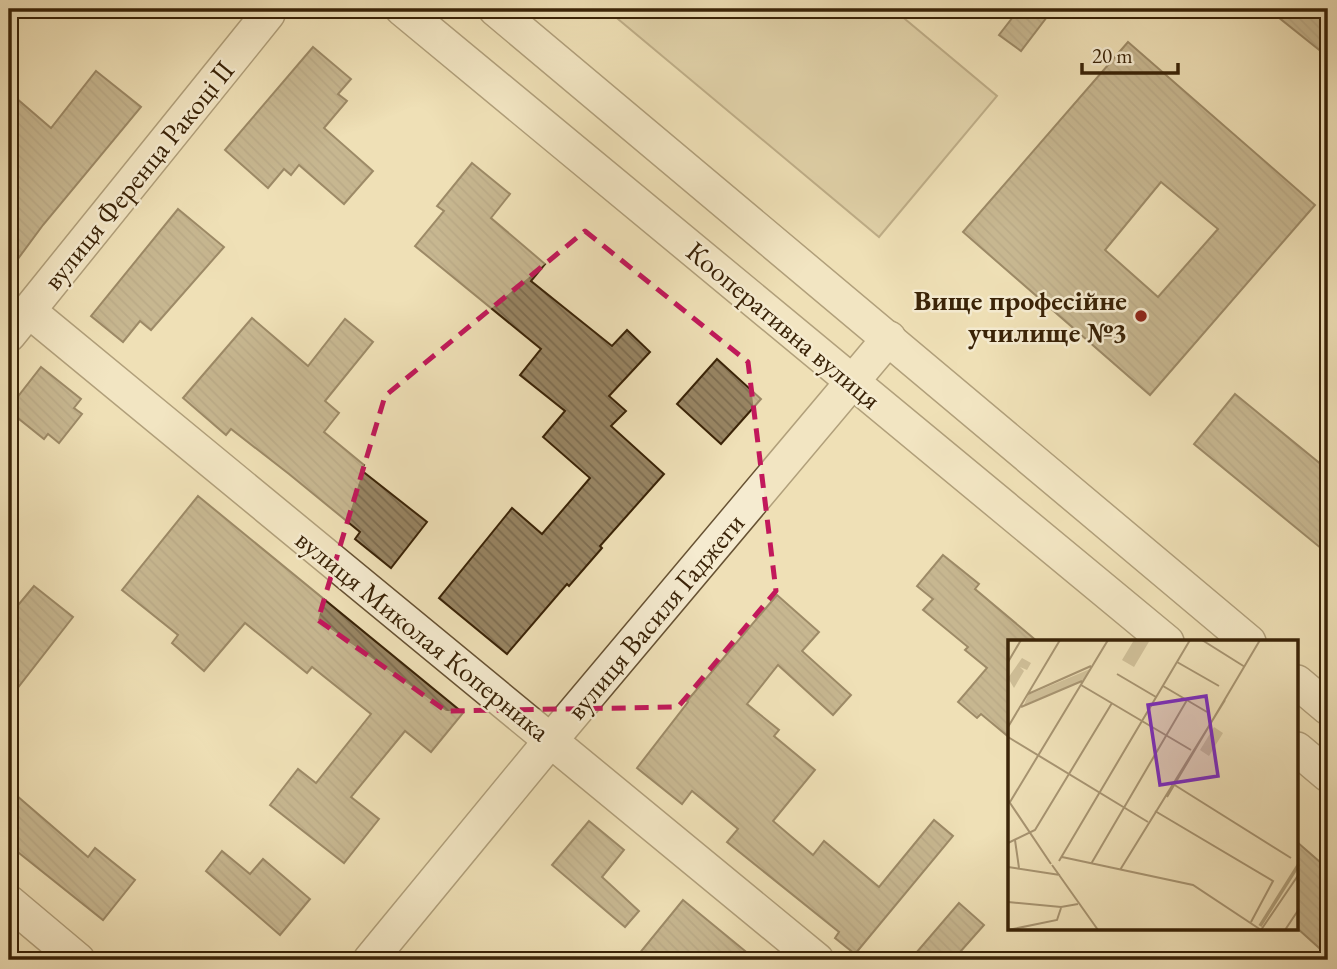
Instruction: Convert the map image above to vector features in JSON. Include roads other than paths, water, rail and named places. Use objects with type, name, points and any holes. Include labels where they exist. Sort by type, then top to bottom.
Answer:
[{"type":"street","name":"Кооперативна вулиця","points":[[402,9],[1165,640]]},
{"type":"street","name":"Кооперативна вулиця","points":[[495,9],[1247,640]]},
{"type":"street","name":"вулиця Ференца Ракоці Ⅱ","points":[[19,323],[268,14]]},
{"type":"street","name":"вулиця Миколая Коперника","points":[[19,323],[551,740],[817,960]]},
{"type":"street","name":"вулиця Василя Гаджеги","points":[[370,960],[889,338]]},
{"type":"street","points":[[1298,683],[1328,708]]},
{"type":"street","points":[[1298,750],[1328,775]]},
{"type":"street","points":[[9,902],[78,960]]},
{"type":"place","name":"Вище професійне училище №3","points":[[1141,316]]}]
